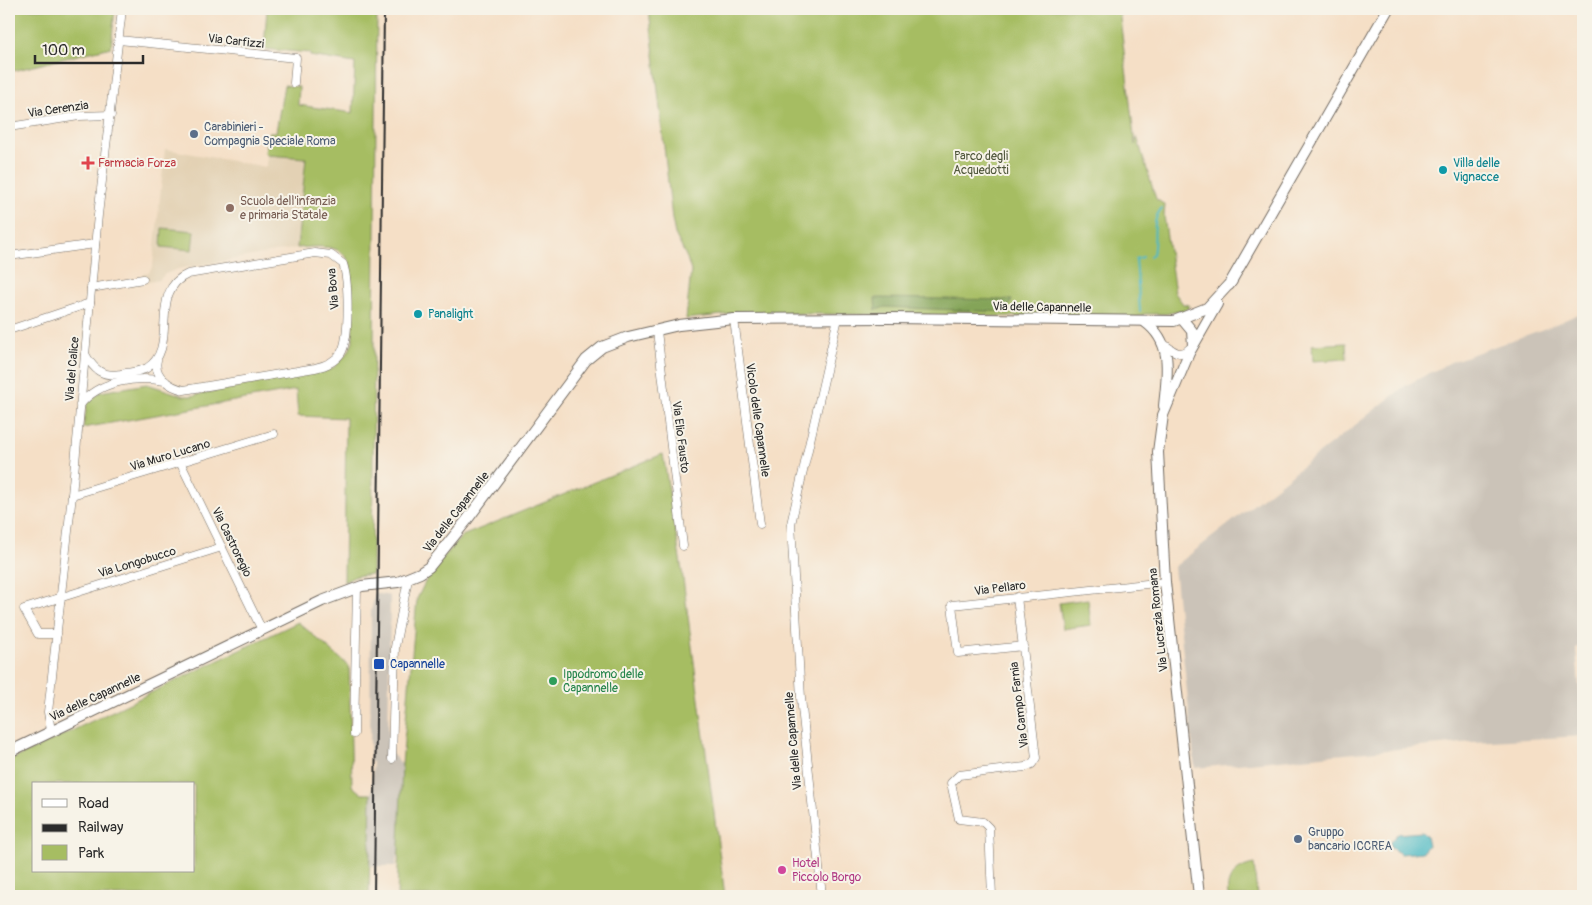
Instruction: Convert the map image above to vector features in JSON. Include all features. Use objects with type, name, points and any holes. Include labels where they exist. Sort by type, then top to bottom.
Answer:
[{"type":"street","name":"Via del Calice","points":[[51,731],[48,712],[72,495],[95,244],[122,9]]},
{"type":"street","name":"Via delle Capannelle","points":[[1192,346],[1232,281],[1388,9]]},
{"type":"street","name":"Via Carfizzi","points":[[119,40],[296,58],[294,83]]},
{"type":"street","name":"Via Cerenzia","points":[[9,127],[79,116],[111,115]]},
{"type":"street","points":[[9,256],[95,244]]},
{"type":"street","name":"Via Bova","points":[[80,405],[92,392],[106,385],[142,379],[165,381],[181,390],[197,390],[315,368],[334,360],[342,351],[346,338],[344,264],[331,255],[311,254],[182,277],[173,284],[167,298],[162,341],[157,360]]},
{"type":"street","points":[[91,288],[143,279]]},
{"type":"street","name":"Via delle Capannelle","points":[[9,752],[322,601],[357,587],[394,583],[429,567],[588,357],[611,343],[658,330],[734,319],[838,318],[1146,322],[1178,320],[1207,308],[1232,281]]},
{"type":"street","points":[[9,330],[90,303]]},
{"type":"street","name":"Via delle Capannelle","points":[[822,896],[801,698],[791,524],[838,318]]},
{"type":"street","name":"Vicolo delle Capannelle","points":[[734,319],[760,524]]},
{"type":"street","points":[[1146,322],[1158,332],[1164,344],[1179,353],[1186,352],[1192,346],[1192,332],[1178,320],[1166,334],[1164,344],[1167,380],[1163,415]]},
{"type":"street","name":"Via Elio Fausto","points":[[658,330],[683,546]]},
{"type":"street","name":"Via Lucrezia Romana","points":[[1192,346],[1163,415],[1158,468],[1165,582],[1199,896]]},
{"type":"street","points":[[84,354],[92,366],[102,374]]},
{"type":"street","points":[[83,377],[102,374],[110,376],[142,370],[157,360]]},
{"type":"street","points":[[157,360],[157,372],[165,381]]},
{"type":"street","name":"Via Bova","points":[[83,377],[106,385]]},
{"type":"street","name":"Via Muro Lucano","points":[[72,495],[181,464],[274,434]]},
{"type":"street","name":"Via Castroregio","points":[[181,464],[262,630]]},
{"type":"street","name":"Via Longobucco","points":[[57,634],[38,634],[24,609],[222,547]]},
{"type":"street","points":[[392,759],[395,647],[408,578]]},
{"type":"street","name":"Via Pellaro","points":[[1024,646],[958,653],[952,605],[1165,582]]},
{"type":"street","points":[[354,734],[357,587]]},
{"type":"street","name":"Via Campo Farnia","points":[[992,896],[989,828],[983,822],[959,820],[955,809],[952,783],[959,775],[1025,768],[1034,761],[1036,751],[1017,597]]},
{"type":"shaded area","name":"Scuola dell'infanzia e primaria Statale","points":[[165,149],[266,167],[267,155],[306,158],[297,248],[178,269],[165,274],[159,280],[144,283],[143,274],[149,273],[153,265]]},
{"type":"shaded area","points":[[1583,312],[1583,645],[1576,648],[1583,736],[1473,742],[1195,768],[1174,567],[1405,386],[1451,362],[1549,327]]},
{"type":"shaded area","points":[[375,593],[390,596],[388,750],[402,764],[405,825],[395,866],[368,866],[373,762],[370,762],[371,611]]},
{"type":"green space","points":[[9,9],[115,9],[111,47],[9,72]]},
{"type":"green space","points":[[267,9],[377,9],[372,574],[356,576],[344,582],[346,418],[298,416],[296,390],[83,428],[87,404],[100,392],[147,384],[184,396],[191,396],[333,368],[349,351],[353,341],[350,264],[341,252],[335,249],[328,247],[297,248],[306,158],[267,155],[265,152],[269,132],[276,132],[284,85],[299,87],[298,105],[353,113],[355,63],[310,56],[310,53],[264,49]]},
{"type":"green space","name":"Parco degli Acquedotti","points":[[649,9],[1119,9],[1135,145],[1137,137],[1156,199],[1165,205],[1164,216],[1175,293],[1183,304],[1189,305],[1188,309],[1166,314],[1145,314],[1136,318],[740,313],[686,319],[691,271],[675,234],[672,219]]},
{"type":"green space","points":[[162,228],[194,231],[192,250],[161,247]]},
{"type":"green space","points":[[875,298],[1012,300],[1006,312],[885,307],[876,310]]},
{"type":"green space","points":[[1346,343],[1347,359],[1313,361],[1312,345]]},
{"type":"green space","name":"Ippodromo delle Capannelle","points":[[663,454],[682,571],[725,896],[397,896],[402,764],[417,599],[430,572],[462,536]]},
{"type":"green space","points":[[1088,599],[1091,625],[1063,629],[1059,603]]},
{"type":"green space","points":[[298,622],[349,666],[352,786],[362,794],[371,794],[369,896],[9,896],[9,761]]},
{"type":"green space","points":[[1254,864],[1257,896],[1228,896],[1228,884],[1234,874],[1248,865]]},
{"type":"water","points":[[1422,832],[1426,836],[1428,845],[1423,852],[1401,854],[1391,848],[1390,842],[1397,834]]},
{"type":"waterway","points":[[1150,256],[1153,254],[1154,248],[1156,218],[1162,208]]},
{"type":"waterway","points":[[1140,311],[1136,259],[1143,257]]},
{"type":"railway","points":[[374,896],[384,9]]},
{"type":"place","name":"Carabinieri - Compagnia Speciale Roma","points":[[194,134]]},
{"type":"place","name":"Farmacia Forza","points":[[88,163]]},
{"type":"place","name":"Villa delle Vignacce","points":[[1443,170]]},
{"type":"place","name":"Scuola dell'infanzia e primaria Statale","points":[[230,208]]},
{"type":"place","name":"Panalight","points":[[418,314]]},
{"type":"place","name":"Capannelle","points":[[379,664]]},
{"type":"place","name":"Ippodromo delle Capannelle","points":[[553,681]]},
{"type":"place","name":"Gruppo bancario ICCREA","points":[[1298,839]]},
{"type":"place","name":"Hotel Piccolo Borgo","points":[[782,870]]}]
